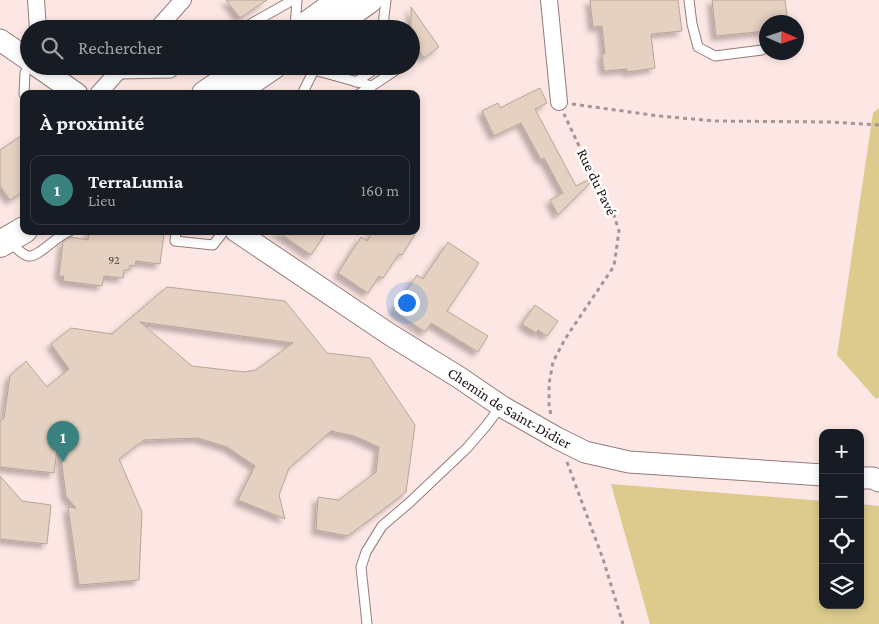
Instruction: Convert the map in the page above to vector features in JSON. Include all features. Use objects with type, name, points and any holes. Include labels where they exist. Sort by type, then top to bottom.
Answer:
[{"type":"main road","points":[[297,9],[341,0]]},
{"type":"main road","points":[[341,20],[369,0]]},
{"type":"main road","points":[[211,90],[233,75]]},
{"type":"main road","points":[[238,90],[260,75]]},
{"type":"street","points":[[36,0],[37,20]]},
{"type":"street","points":[[165,20],[183,0]]},
{"type":"street","points":[[549,0],[559,102]]},
{"type":"street","points":[[0,40],[20,55]]},
{"type":"street","points":[[47,75],[71,90]]},
{"type":"street","points":[[102,90],[115,75]]},
{"type":"street","name":"Chemin de Saint-Didier","points":[[242,235],[389,334],[501,406],[585,452],[629,462],[819,475]]},
{"type":"street","points":[[864,478],[873,478],[879,481]]},
{"type":"lane","points":[[265,20],[297,9],[306,0]]},
{"type":"lane","points":[[382,20],[386,0]]},
{"type":"lane","points":[[689,0],[692,24],[698,47],[714,56],[759,50]]},
{"type":"lane","points":[[24,90],[25,75]]},
{"type":"lane","points":[[304,90],[310,75]]},
{"type":"lane","points":[[334,75],[372,86]]},
{"type":"lane","points":[[356,82],[366,75]]},
{"type":"lane","points":[[366,90],[388,75]]},
{"type":"lane","points":[[13,235],[24,254],[30,256],[37,254],[61,235]]},
{"type":"lane","points":[[176,235],[175,242],[213,245],[221,235]]},
{"type":"lane","points":[[367,624],[360,567],[366,552],[382,526],[467,448],[501,406]]},
{"type":"path","points":[[559,102],[659,116],[715,121],[828,122],[879,125]]},
{"type":"path","name":"Rue du Pavé","points":[[559,102],[579,146],[611,206],[619,231],[614,266],[565,339],[553,362],[549,384],[549,408],[557,438],[603,559],[623,624]]},
{"type":"shaded area","points":[[879,108],[879,397],[876,399],[837,355],[873,113]]},
{"type":"shaded area","points":[[611,484],[819,501],[819,609],[864,609],[864,504],[879,506],[879,624],[650,624]]},
{"type":"building","points":[[226,0],[267,0],[240,18]]},
{"type":"building","points":[[590,0],[678,0],[682,31],[651,34],[655,68],[627,72],[627,69],[604,71],[602,54],[605,54],[602,26],[593,27]]},
{"type":"building","points":[[712,0],[785,0],[787,15],[759,15],[759,32],[716,36]]},
{"type":"building","points":[[411,7],[439,47],[424,58],[420,52],[420,20],[411,20]]},
{"type":"building","points":[[540,88],[547,103],[535,109],[576,186],[590,179],[592,181],[558,215],[550,200],[563,193],[544,158],[541,160],[521,123],[494,136],[482,111],[498,103],[500,108]]},
{"type":"building","points":[[20,137],[20,194],[10,200],[0,186],[0,150]]},
{"type":"building","points":[[89,235],[164,235],[160,264],[136,261],[135,266],[130,265],[129,270],[124,270],[123,278],[104,276],[102,286],[63,281],[64,276],[59,276],[63,242],[71,237],[88,240]]},
{"type":"building","points":[[282,235],[324,235],[311,255]]},
{"type":"building","points":[[371,235],[414,235],[402,255],[399,254],[383,278],[379,276],[368,293],[338,273],[361,237],[367,241]]},
{"type":"building","points":[[448,242],[479,263],[447,311],[488,336],[478,352],[431,323],[425,332],[393,310],[417,275],[423,279]]},
{"type":"building","points":[[167,287],[285,301],[327,353],[370,358],[415,425],[406,492],[348,536],[316,530],[318,497],[339,500],[376,472],[379,447],[354,436],[331,431],[289,468],[279,495],[285,519],[238,500],[255,466],[227,447],[198,438],[144,440],[119,459],[142,512],[139,580],[79,585],[68,507],[76,508],[66,496],[60,450],[57,450],[54,473],[0,467],[0,421],[4,418],[10,376],[26,361],[47,387],[69,369],[51,344],[71,328],[112,334]],"holes":[[[140,322],[293,343],[256,370],[244,372],[192,366]]]},
{"type":"building","points":[[535,305],[558,321],[547,336],[538,330],[536,333],[522,324]]},
{"type":"building","points":[[0,476],[22,501],[51,505],[47,544],[0,539]]},
{"type":"place","name":"TerraLumia","points":[[63,462]]}]
